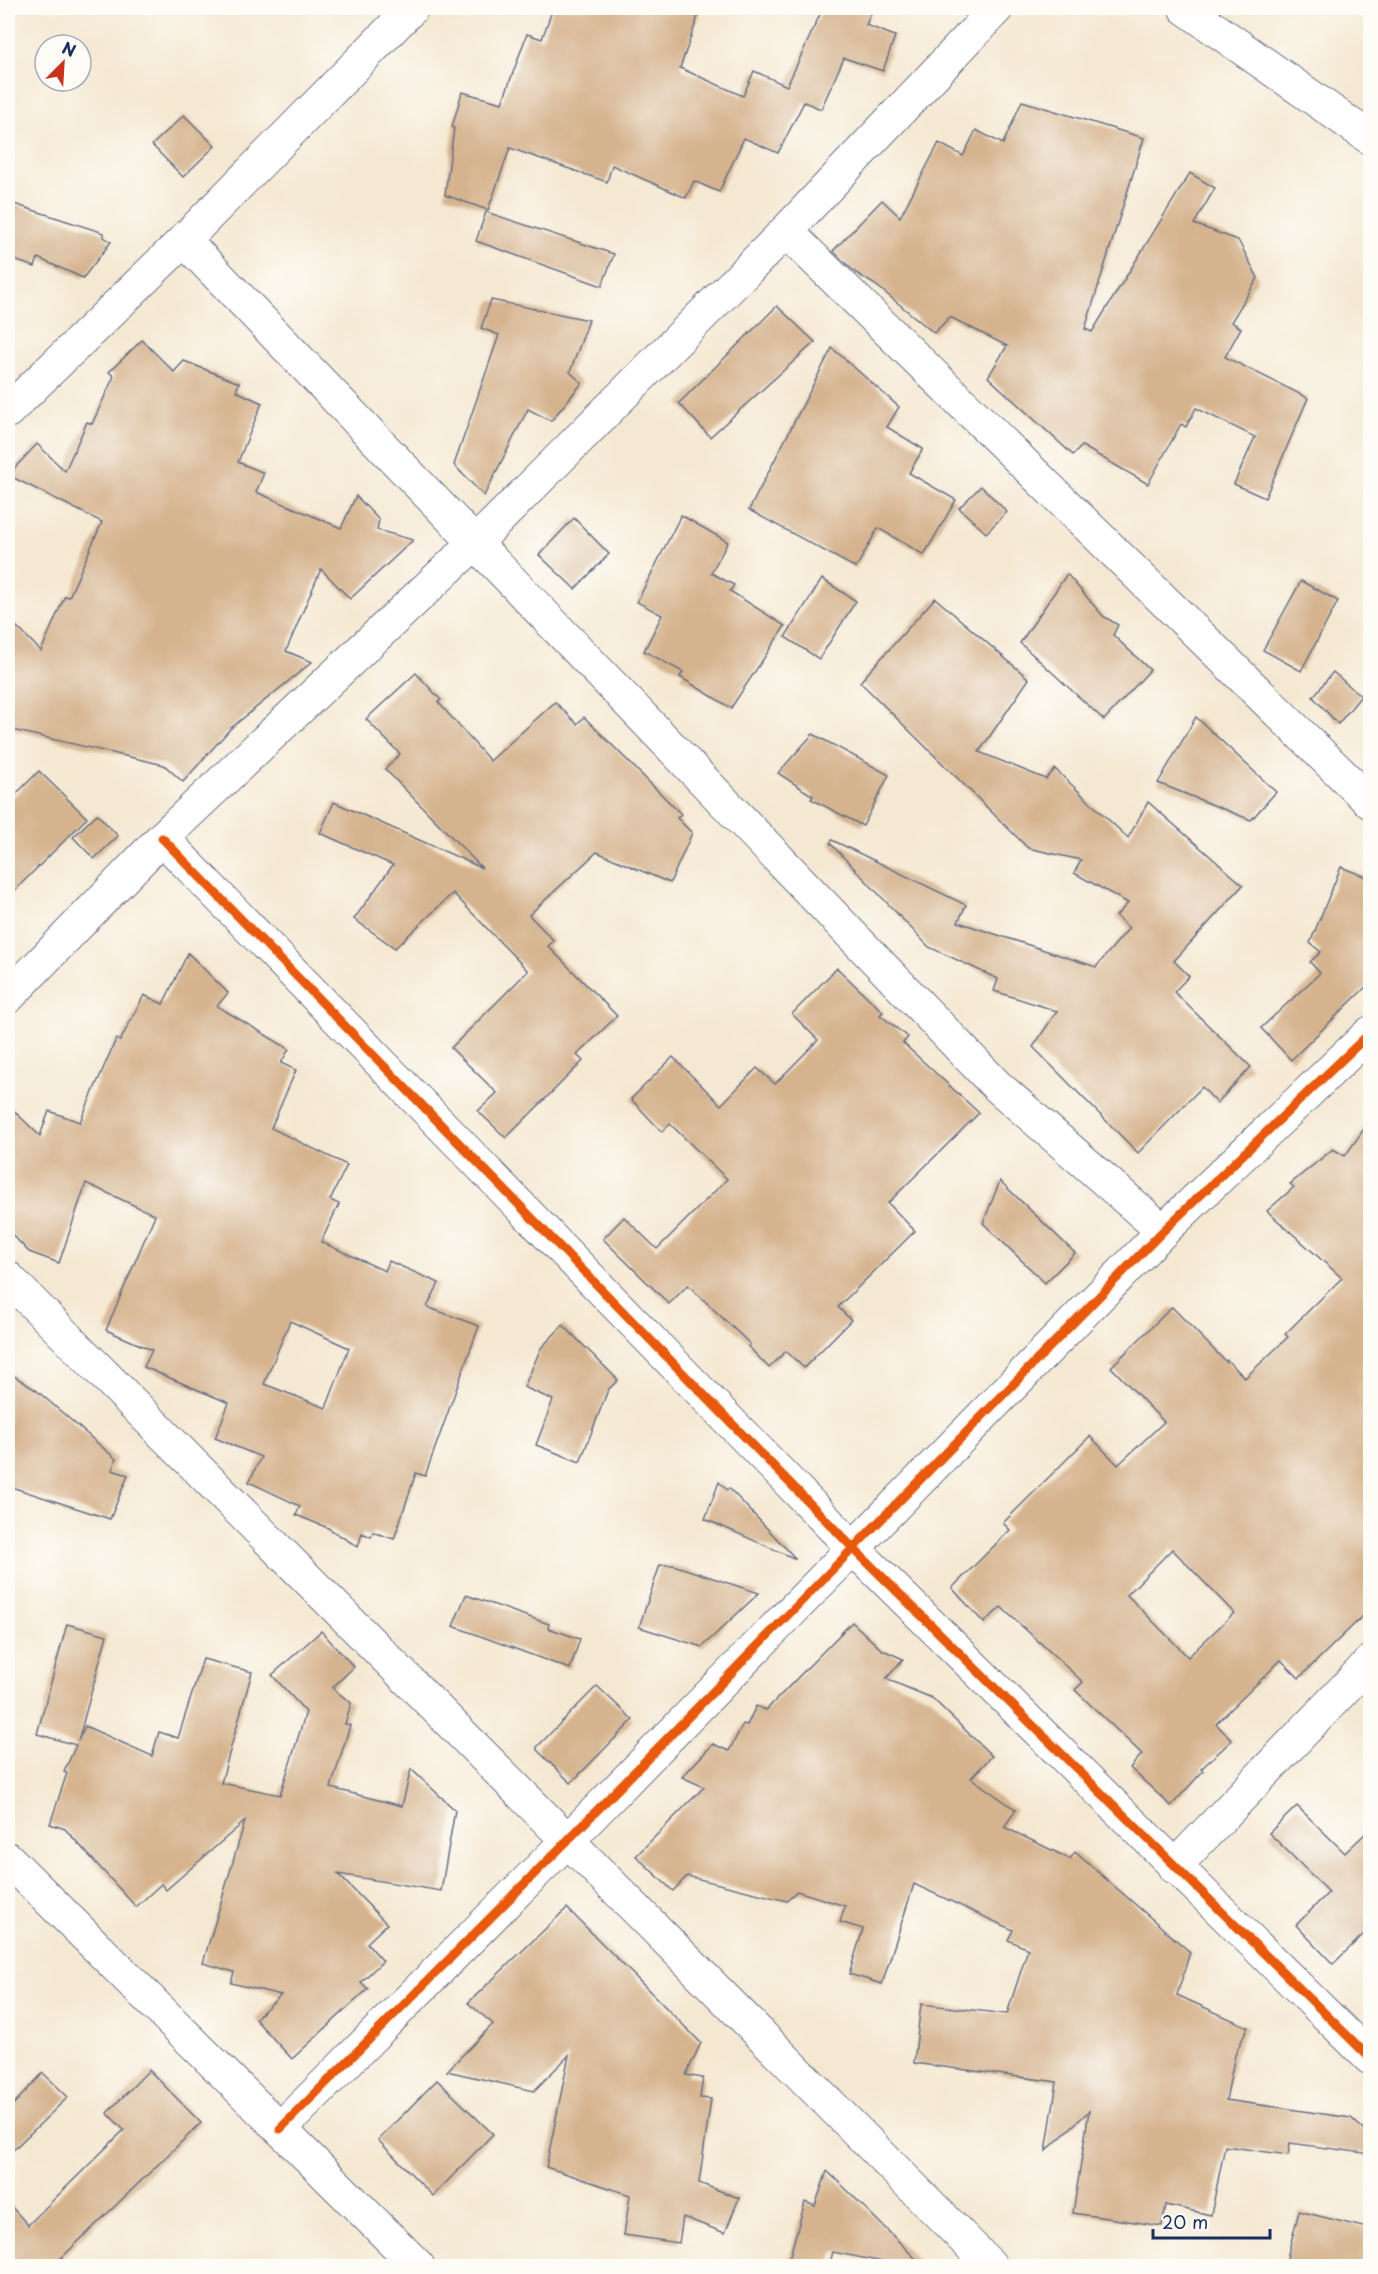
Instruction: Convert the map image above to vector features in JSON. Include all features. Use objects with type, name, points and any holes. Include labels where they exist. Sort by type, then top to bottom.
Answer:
[{"type":"street","points":[[8,411],[184,240],[412,8]]},
{"type":"street","points":[[8,997],[162,838],[477,541],[786,231],[997,8]]},
{"type":"street","points":[[1185,8],[1371,138]]},
{"type":"street","points":[[786,231],[1371,802]]},
{"type":"street","points":[[184,240],[477,541],[996,1085],[1163,1231]]},
{"type":"street","points":[[162,838],[854,1549],[1174,1867],[1371,2058]]},
{"type":"street","points":[[280,2129],[566,1842],[1163,1231],[1371,1034]]},
{"type":"street","points":[[8,1278],[566,1842],[991,2266]]},
{"type":"street","points":[[1174,1867],[1371,1662]]},
{"type":"street","points":[[8,1859],[418,2266]]},
{"type":"building","points":[[553,8],[701,8],[680,68],[743,96],[754,71],[787,86],[823,8],[873,8],[866,25],[895,36],[883,71],[844,58],[821,109],[804,102],[778,153],[744,138],[719,192],[694,181],[686,198],[612,165],[607,182],[510,148],[488,210],[445,195],[454,128],[452,127],[462,92],[502,103],[527,34],[542,39]]},
{"type":"building","points":[[1022,101],[1144,138],[1085,329],[1092,332],[1190,173],[1215,188],[1194,224],[1238,240],[1258,278],[1231,322],[1241,328],[1225,357],[1308,398],[1265,498],[1234,484],[1255,437],[1196,408],[1186,427],[1181,424],[1148,484],[1082,446],[1073,455],[988,377],[1007,346],[950,317],[934,333],[877,286],[856,273],[833,251],[882,200],[900,217],[939,143],[963,156],[976,130],[1003,144]]},
{"type":"building","points":[[184,115],[215,146],[183,177],[152,145]]},
{"type":"building","points":[[8,202],[104,233],[104,237],[111,242],[83,278],[38,258],[35,267],[8,258]]},
{"type":"building","points":[[486,212],[614,254],[602,286],[476,241]]},
{"type":"building","points":[[491,300],[589,320],[570,372],[582,383],[551,421],[528,409],[484,496],[454,465],[499,335],[481,328]]},
{"type":"building","points":[[777,306],[815,342],[710,437],[679,403]]},
{"type":"building","points":[[142,340],[174,372],[184,361],[239,383],[236,391],[262,403],[238,462],[264,473],[256,492],[341,528],[356,496],[379,520],[377,530],[413,540],[350,599],[321,569],[286,651],[312,662],[231,728],[183,782],[164,765],[8,729],[8,618],[41,651],[65,596],[69,597],[102,522],[8,475],[37,444],[65,471],[87,422],[92,424],[114,376],[109,372]]},
{"type":"building","points":[[832,348],[899,407],[887,427],[923,449],[909,473],[956,500],[924,555],[878,528],[856,568],[749,510]]},
{"type":"building","points":[[981,486],[1007,512],[986,533],[959,508]]},
{"type":"building","points":[[681,515],[728,542],[711,573],[734,585],[730,591],[785,626],[731,708],[680,677],[683,672],[644,651],[662,615],[637,602]]},
{"type":"building","points":[[574,518],[609,554],[575,589],[539,555]]},
{"type":"building","points":[[1067,574],[1103,616],[1118,625],[1113,635],[1150,670],[1104,720],[1020,643]]},
{"type":"building","points":[[822,579],[856,601],[819,659],[785,637]]},
{"type":"building","points":[[1301,581],[1338,601],[1301,671],[1263,650]]},
{"type":"building","points":[[935,598],[1029,679],[979,752],[1046,779],[1055,769],[1128,838],[1148,802],[1243,885],[1174,961],[1189,976],[1174,992],[1251,1067],[1217,1103],[1202,1087],[1138,1153],[1033,1047],[1057,1011],[994,991],[998,979],[929,947],[830,843],[832,840],[966,905],[958,922],[1096,967],[1129,928],[1116,916],[1128,903],[1074,873],[1081,860],[1028,848],[860,682]]},
{"type":"building","points":[[1333,672],[1361,696],[1338,724],[1313,697]]},
{"type":"building","points":[[416,673],[441,700],[438,702],[490,761],[555,702],[577,724],[584,717],[681,814],[677,818],[692,833],[670,883],[597,852],[529,915],[554,941],[548,946],[617,1016],[577,1055],[583,1061],[506,1138],[478,1111],[497,1093],[451,1048],[528,971],[453,893],[395,948],[354,919],[393,865],[320,833],[334,802],[482,868],[385,769],[400,754],[366,719]]},
{"type":"building","points":[[1196,717],[1276,792],[1251,820],[1158,783]]},
{"type":"building","points":[[813,734],[889,775],[863,826],[811,799],[813,796],[778,773]]},
{"type":"building","points":[[39,771],[87,818],[8,897],[8,802]]},
{"type":"building","points":[[97,814],[118,836],[94,859],[73,837]]},
{"type":"building","points":[[1341,867],[1371,879],[1371,982],[1291,1060],[1261,1028],[1320,973],[1310,962],[1321,952],[1310,943]]},
{"type":"building","points":[[188,953],[228,993],[217,1006],[289,1049],[281,1063],[296,1070],[271,1128],[347,1165],[330,1200],[339,1204],[321,1242],[385,1271],[389,1261],[439,1283],[427,1307],[479,1326],[425,1476],[416,1473],[394,1539],[373,1532],[371,1537],[362,1533],[358,1547],[328,1528],[296,1515],[300,1506],[249,1482],[261,1457],[215,1438],[229,1403],[144,1367],[152,1350],[106,1330],[155,1215],[86,1183],[59,1263],[29,1252],[8,1230],[8,1105],[40,1136],[49,1111],[80,1122],[116,1039],[120,1041],[144,995],[163,1004]],"holes":[[[290,1321],[349,1348],[326,1408],[264,1384]]]},
{"type":"building","points":[[837,968],[883,1012],[880,1015],[908,1037],[903,1043],[979,1113],[888,1203],[915,1231],[838,1307],[851,1320],[804,1368],[786,1351],[769,1368],[748,1346],[750,1344],[688,1285],[669,1304],[603,1239],[624,1217],[657,1249],[727,1179],[670,1124],[662,1132],[631,1099],[673,1057],[721,1105],[757,1068],[775,1084],[818,1040],[792,1014]]},
{"type":"building","points":[[1371,1119],[1371,1608],[1299,1678],[1281,1660],[1216,1724],[1232,1740],[1201,1769],[1203,1771],[1171,1806],[1130,1768],[1142,1754],[1075,1690],[1083,1682],[1001,1607],[984,1623],[952,1588],[1010,1530],[1003,1523],[1090,1436],[1118,1465],[1164,1422],[1111,1367],[1172,1307],[1245,1378],[1288,1337],[1285,1334],[1342,1278],[1267,1211],[1294,1187],[1290,1184],[1333,1149],[1345,1156]],"holes":[[[1172,1549],[1234,1613],[1188,1657],[1127,1595]]]},
{"type":"building","points":[[1000,1181],[1075,1253],[1045,1283],[983,1223]]},
{"type":"building","points":[[563,1325],[618,1380],[608,1390],[580,1462],[536,1445],[553,1400],[524,1387],[541,1348]]},
{"type":"building","points":[[8,1372],[36,1390],[116,1459],[112,1470],[128,1475],[110,1519],[8,1486]]},
{"type":"building","points":[[719,1482],[727,1490],[729,1488],[796,1559],[705,1519]]},
{"type":"building","points":[[660,1565],[673,1565],[759,1593],[702,1647],[639,1627]]},
{"type":"building","points":[[466,1595],[549,1624],[548,1628],[580,1639],[570,1669],[453,1626]]},
{"type":"building","points":[[852,1622],[881,1649],[903,1659],[886,1679],[932,1698],[992,1756],[971,1778],[1016,1810],[1004,1827],[1070,1859],[1075,1852],[1190,1952],[1177,1995],[1248,2027],[1235,2055],[1226,2100],[1351,2118],[1371,2136],[1371,2154],[1290,2143],[1288,2155],[1225,2146],[1211,2215],[1166,2205],[1162,2226],[1073,2213],[1089,2111],[1046,2151],[1057,2082],[914,2063],[921,2004],[1007,2014],[1028,1949],[1008,1940],[1013,1930],[914,1884],[882,1984],[849,1974],[863,1929],[840,1922],[845,1906],[797,1891],[787,1901],[687,1876],[673,1891],[636,1856],[704,1787],[682,1777],[713,1744],[729,1751],[743,1724],[747,1725],[756,1706],[766,1710]]},
{"type":"building","points":[[67,1624],[107,1635],[78,1741],[85,1726],[152,1756],[159,1732],[178,1738],[203,1659],[252,1672],[221,1783],[280,1795],[306,1712],[272,1675],[321,1631],[354,1667],[332,1688],[351,1703],[345,1724],[350,1725],[331,1788],[402,1806],[411,1769],[455,1810],[441,1891],[338,1874],[387,1924],[367,1943],[383,1961],[361,1982],[368,1989],[292,2059],[255,2019],[281,1995],[231,1983],[234,1972],[203,1963],[245,1821],[166,1890],[161,1884],[136,1907],[65,1829],[50,1824],[67,1773],[64,1772],[76,1745],[37,1734]]},
{"type":"building","points":[[597,1686],[633,1720],[571,1783],[537,1750],[537,1747]]},
{"type":"building","points":[[1297,1806],[1345,1853],[1371,1828],[1371,1927],[1333,1964],[1296,1925],[1329,1892],[1269,1833]]},
{"type":"building","points":[[567,1908],[701,2043],[686,2075],[703,2078],[700,2098],[711,2099],[699,2183],[739,2198],[725,2233],[683,2217],[679,2243],[624,2235],[630,2195],[546,2167],[569,2055],[534,2091],[447,2071],[493,2024],[468,2003]]},
{"type":"building","points":[[149,2070],[201,2123],[53,2266],[8,2266],[8,2203],[28,2225],[124,2130],[107,2113]]},
{"type":"building","points":[[43,2073],[68,2097],[8,2155],[8,2110]]},
{"type":"building","points":[[437,2080],[493,2134],[433,2196],[378,2140]]},
{"type":"building","points":[[827,2171],[923,2266],[903,2266],[833,2252],[829,2266],[787,2266],[805,2202],[815,2206]]},
{"type":"building","points":[[1299,2211],[1371,2229],[1371,2266],[1285,2266]]},
{"type":"cycle path","points":[[162,838],[854,1549],[1370,2058]]},
{"type":"cycle path","points":[[280,2129],[566,1842],[1163,1231],[1370,1033]]}]
